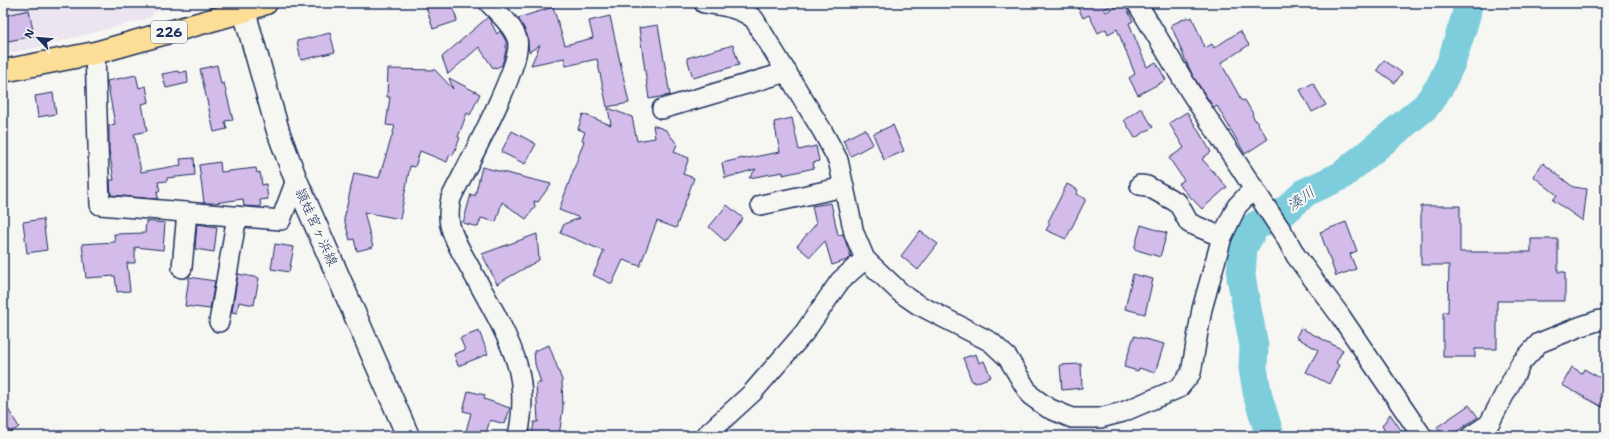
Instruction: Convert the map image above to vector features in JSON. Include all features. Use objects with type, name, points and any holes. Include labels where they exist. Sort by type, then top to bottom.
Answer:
[{"type":"highway","name":"226","points":[[3,70],[95,53],[244,7],[266,3]]},
{"type":"main road","name":"頴娃宮ヶ浜線","points":[[244,7],[278,131],[296,180],[408,436]]},
{"type":"street","points":[[489,3],[512,29],[518,39],[518,54],[504,91],[451,198],[448,212],[450,226],[462,254],[500,325],[517,363],[522,389],[521,418],[518,436]]},
{"type":"street","points":[[704,3],[736,8],[754,19],[823,132],[838,160],[854,233],[865,258],[901,293],[917,304],[992,342],[1008,358],[1030,395],[1048,408],[1072,418],[1100,418],[1123,412],[1179,388],[1191,373],[1202,309],[1222,237],[1237,206],[1257,193]]},
{"type":"street","points":[[1137,3],[1191,93],[1285,236],[1296,256],[1343,320],[1422,436]]},
{"type":"street","points":[[95,53],[100,205],[281,220],[296,180]]},
{"type":"street","points":[[662,109],[787,72]]},
{"type":"street","points":[[1140,185],[1147,186],[1178,203],[1189,223],[1222,237]]},
{"type":"street","points":[[762,205],[844,187]]},
{"type":"street","points":[[182,268],[187,212]]},
{"type":"street","points":[[218,322],[237,216]]},
{"type":"street","points":[[705,436],[752,393],[804,333],[840,281],[865,258]]},
{"type":"street","points":[[1471,436],[1489,424],[1522,363],[1539,343],[1579,327],[1600,320],[1606,320]]},
{"type":"shaded area","points":[[3,3],[182,3],[154,12],[150,18],[26,50],[3,54]]},
{"type":"building","points":[[425,3],[452,3],[457,21],[433,29]]},
{"type":"building","points":[[1076,3],[1117,3],[1104,9],[1106,12],[1124,3],[1133,21],[1129,23],[1147,67],[1156,62],[1166,80],[1138,95],[1129,78],[1135,74],[1117,29],[1108,34],[1106,29],[1098,33],[1089,15],[1083,18]]},
{"type":"building","points":[[553,7],[565,45],[593,38],[589,21],[610,16],[629,103],[607,107],[597,59],[566,66],[564,58],[531,65],[540,45],[529,52],[527,35],[518,18]]},
{"type":"building","points":[[29,10],[34,36],[3,42],[3,16]]},
{"type":"building","points":[[488,17],[497,34],[500,31],[506,41],[506,50],[502,65],[493,68],[479,47],[448,74],[442,57]]},
{"type":"building","points":[[1188,17],[1189,19],[1192,17],[1205,48],[1212,44],[1214,48],[1240,31],[1249,45],[1221,63],[1242,101],[1245,100],[1253,114],[1252,115],[1268,139],[1245,154],[1217,106],[1214,108],[1193,76],[1185,59],[1171,25]]},
{"type":"building","points":[[658,25],[670,95],[649,99],[639,28]]},
{"type":"building","points":[[330,33],[335,52],[301,60],[297,41]]},
{"type":"building","points":[[733,45],[739,65],[693,78],[687,58]]},
{"type":"building","points":[[1384,60],[1402,73],[1395,83],[1377,70]]},
{"type":"building","points":[[217,65],[221,84],[224,83],[233,120],[225,121],[227,129],[214,132],[200,69]]},
{"type":"building","points":[[388,69],[435,70],[453,89],[449,78],[480,94],[470,115],[467,113],[458,137],[460,138],[453,155],[450,154],[447,162],[420,151],[415,167],[410,166],[400,219],[364,212],[373,247],[357,251],[354,239],[350,240],[344,219],[354,173],[379,178],[395,126],[386,125],[390,97],[387,97]]},
{"type":"building","points":[[178,71],[179,73],[187,71],[188,83],[166,88],[162,74]]},
{"type":"building","points":[[136,75],[139,88],[146,86],[149,102],[142,104],[147,131],[134,134],[141,172],[181,165],[180,159],[194,158],[195,175],[167,178],[167,181],[158,182],[160,191],[157,191],[157,199],[111,195],[110,180],[114,180],[109,150],[109,125],[115,124],[107,81]]},
{"type":"building","points":[[1313,83],[1326,105],[1312,112],[1300,90]]},
{"type":"building","points":[[53,93],[56,114],[38,117],[35,96]]},
{"type":"building","points":[[608,108],[632,117],[637,141],[655,138],[653,125],[666,130],[677,144],[674,152],[689,158],[683,174],[694,178],[676,228],[657,221],[640,266],[623,260],[612,284],[593,275],[604,251],[560,233],[564,224],[580,218],[559,210],[584,141],[582,140],[585,132],[578,129],[583,114],[611,125]]},
{"type":"building","points":[[1141,108],[1153,127],[1135,138],[1124,120]]},
{"type":"building","points":[[1187,112],[1211,152],[1202,159],[1227,187],[1202,209],[1178,184],[1184,180],[1169,158],[1184,148],[1169,123]]},
{"type":"building","points":[[792,118],[799,150],[816,146],[819,161],[813,163],[814,168],[783,175],[783,172],[749,178],[756,169],[725,178],[722,163],[780,152],[774,122]]},
{"type":"building","points":[[893,125],[904,151],[884,160],[873,134]]},
{"type":"building","points":[[865,129],[873,144],[851,156],[843,140]]},
{"type":"building","points":[[512,131],[536,144],[525,164],[501,152]]},
{"type":"building","points":[[220,162],[221,172],[256,168],[257,173],[260,172],[262,185],[266,184],[268,199],[260,200],[261,207],[244,206],[243,199],[204,203],[199,165]]},
{"type":"building","points":[[1543,163],[1573,187],[1587,189],[1583,221],[1553,200],[1557,195],[1533,176]]},
{"type":"building","points":[[482,167],[551,184],[538,202],[534,201],[535,207],[526,219],[502,202],[496,222],[481,218],[478,227],[463,223],[471,194],[475,196]]},
{"type":"building","points":[[1067,184],[1078,190],[1076,194],[1086,199],[1066,239],[1046,230],[1050,223],[1048,222]]},
{"type":"building","points":[[831,203],[838,235],[843,234],[851,257],[847,260],[832,265],[825,241],[810,257],[797,246],[816,224],[812,206]]},
{"type":"building","points":[[727,205],[743,218],[725,241],[709,227]]},
{"type":"building","points":[[1421,206],[1460,206],[1460,252],[1531,252],[1531,239],[1558,239],[1558,272],[1565,272],[1565,301],[1497,301],[1497,349],[1475,349],[1475,357],[1443,357],[1443,312],[1448,312],[1449,265],[1421,265]]},
{"type":"building","points":[[43,219],[47,250],[27,253],[23,222]]},
{"type":"building","points":[[146,221],[165,223],[163,250],[135,247],[135,263],[127,263],[130,291],[117,292],[115,276],[86,278],[82,244],[115,242],[114,234],[145,233]]},
{"type":"building","points":[[1346,222],[1357,251],[1350,254],[1356,269],[1336,276],[1320,232]]},
{"type":"building","points":[[197,224],[217,227],[214,252],[195,249]]},
{"type":"building","points":[[1141,225],[1167,233],[1160,257],[1134,249]]},
{"type":"building","points":[[920,231],[938,244],[918,270],[901,256]]},
{"type":"building","points":[[537,234],[539,260],[497,284],[482,254]]},
{"type":"building","points":[[275,244],[294,247],[289,272],[271,269]]},
{"type":"building","points":[[238,274],[259,278],[254,305],[239,302],[237,313],[232,312]]},
{"type":"building","points":[[1133,274],[1153,279],[1145,314],[1125,309]]},
{"type":"building","points":[[189,277],[215,281],[210,309],[185,306]]},
{"type":"building","points":[[1301,328],[1343,350],[1336,363],[1339,365],[1329,384],[1306,372],[1318,350],[1296,337]]},
{"type":"building","points":[[479,331],[488,354],[458,366],[454,354],[465,350],[460,338]]},
{"type":"building","points":[[1134,336],[1164,344],[1155,373],[1139,368],[1138,371],[1124,367]]},
{"type":"building","points":[[549,345],[562,380],[563,408],[559,436],[532,436],[534,422],[538,422],[536,383],[541,383],[535,364],[534,351]]},
{"type":"building","points":[[976,354],[979,363],[984,361],[991,377],[975,383],[974,381],[972,382],[963,358]]},
{"type":"building","points":[[1081,364],[1082,388],[1062,390],[1060,365]]},
{"type":"building","points":[[1572,367],[1582,373],[1584,369],[1604,380],[1601,384],[1606,386],[1606,409],[1562,385]]},
{"type":"building","points":[[468,391],[485,395],[484,399],[510,408],[505,424],[490,420],[485,436],[467,436],[468,431],[466,431],[471,413],[463,411]]},
{"type":"building","points":[[3,401],[19,427],[4,436],[3,436]]},
{"type":"building","points":[[1469,405],[1478,417],[1450,436],[1443,436],[1437,427]]},
{"type":"building","points":[[1390,414],[1405,436],[1388,436],[1382,426]]},
{"type":"waterway","name":"湊川","points":[[1270,436],[1258,397],[1253,368],[1254,346],[1241,277],[1243,247],[1255,226],[1285,211],[1306,192],[1341,176],[1426,106],[1440,86],[1451,63],[1466,16],[1468,3]]}]
